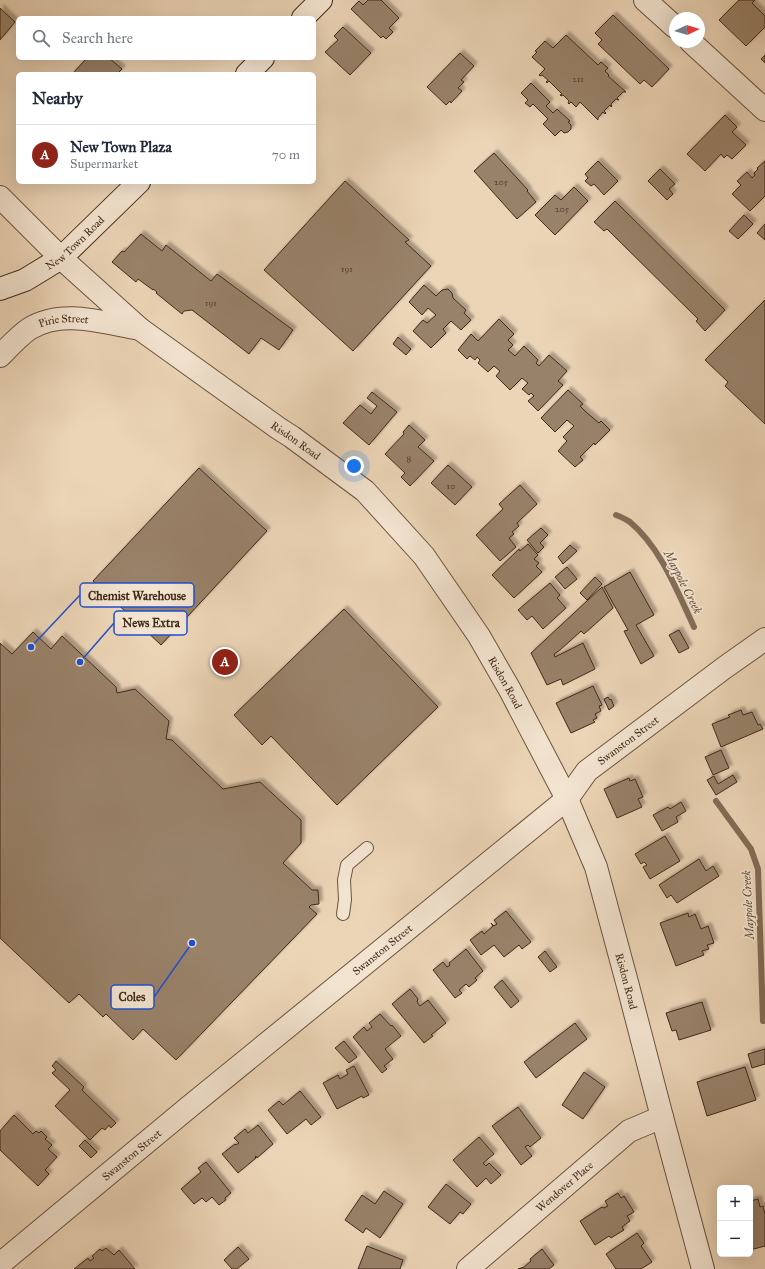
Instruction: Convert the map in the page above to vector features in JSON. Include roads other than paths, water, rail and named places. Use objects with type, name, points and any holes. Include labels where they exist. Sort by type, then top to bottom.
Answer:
[{"type":"street","points":[[305,16],[321,0]]},
{"type":"street","points":[[645,0],[669,22]]},
{"type":"street","points":[[698,48],[765,110]]},
{"type":"street","points":[[249,72],[261,60]]},
{"type":"street","name":"New Town Road","points":[[0,289],[25,280],[61,258],[137,184]]},
{"type":"street","name":"Risdon Road","points":[[0,197],[61,258],[140,329],[365,490],[424,556],[479,636],[510,690],[568,799],[596,867],[662,1118],[704,1269]]},
{"type":"street","name":"Pirie Street","points":[[0,356],[28,330],[43,322],[63,318],[140,329]]},
{"type":"street","name":"Swanston Street","points":[[0,1264],[195,1102],[568,799],[587,771],[765,639]]},
{"type":"street","name":"Wendover Place","points":[[473,1268],[629,1131],[662,1118]]},
{"type":"lane","points":[[343,914],[345,900],[344,880],[347,865],[367,848]]},
{"type":"waterway","name":"Maypole Creek","points":[[616,515],[630,522],[651,544],[667,571],[694,627]]},
{"type":"waterway","name":"Maypole Creek","points":[[716,801],[751,849],[758,869],[763,1021]]},
{"type":"place","name":"Chemist Warehouse","points":[[31,647]]},
{"type":"place","name":"News Extra","points":[[80,662]]},
{"type":"place","name":"New Town Plaza","points":[[225,662]]},
{"type":"place","name":"Coles","points":[[192,943]]}]
